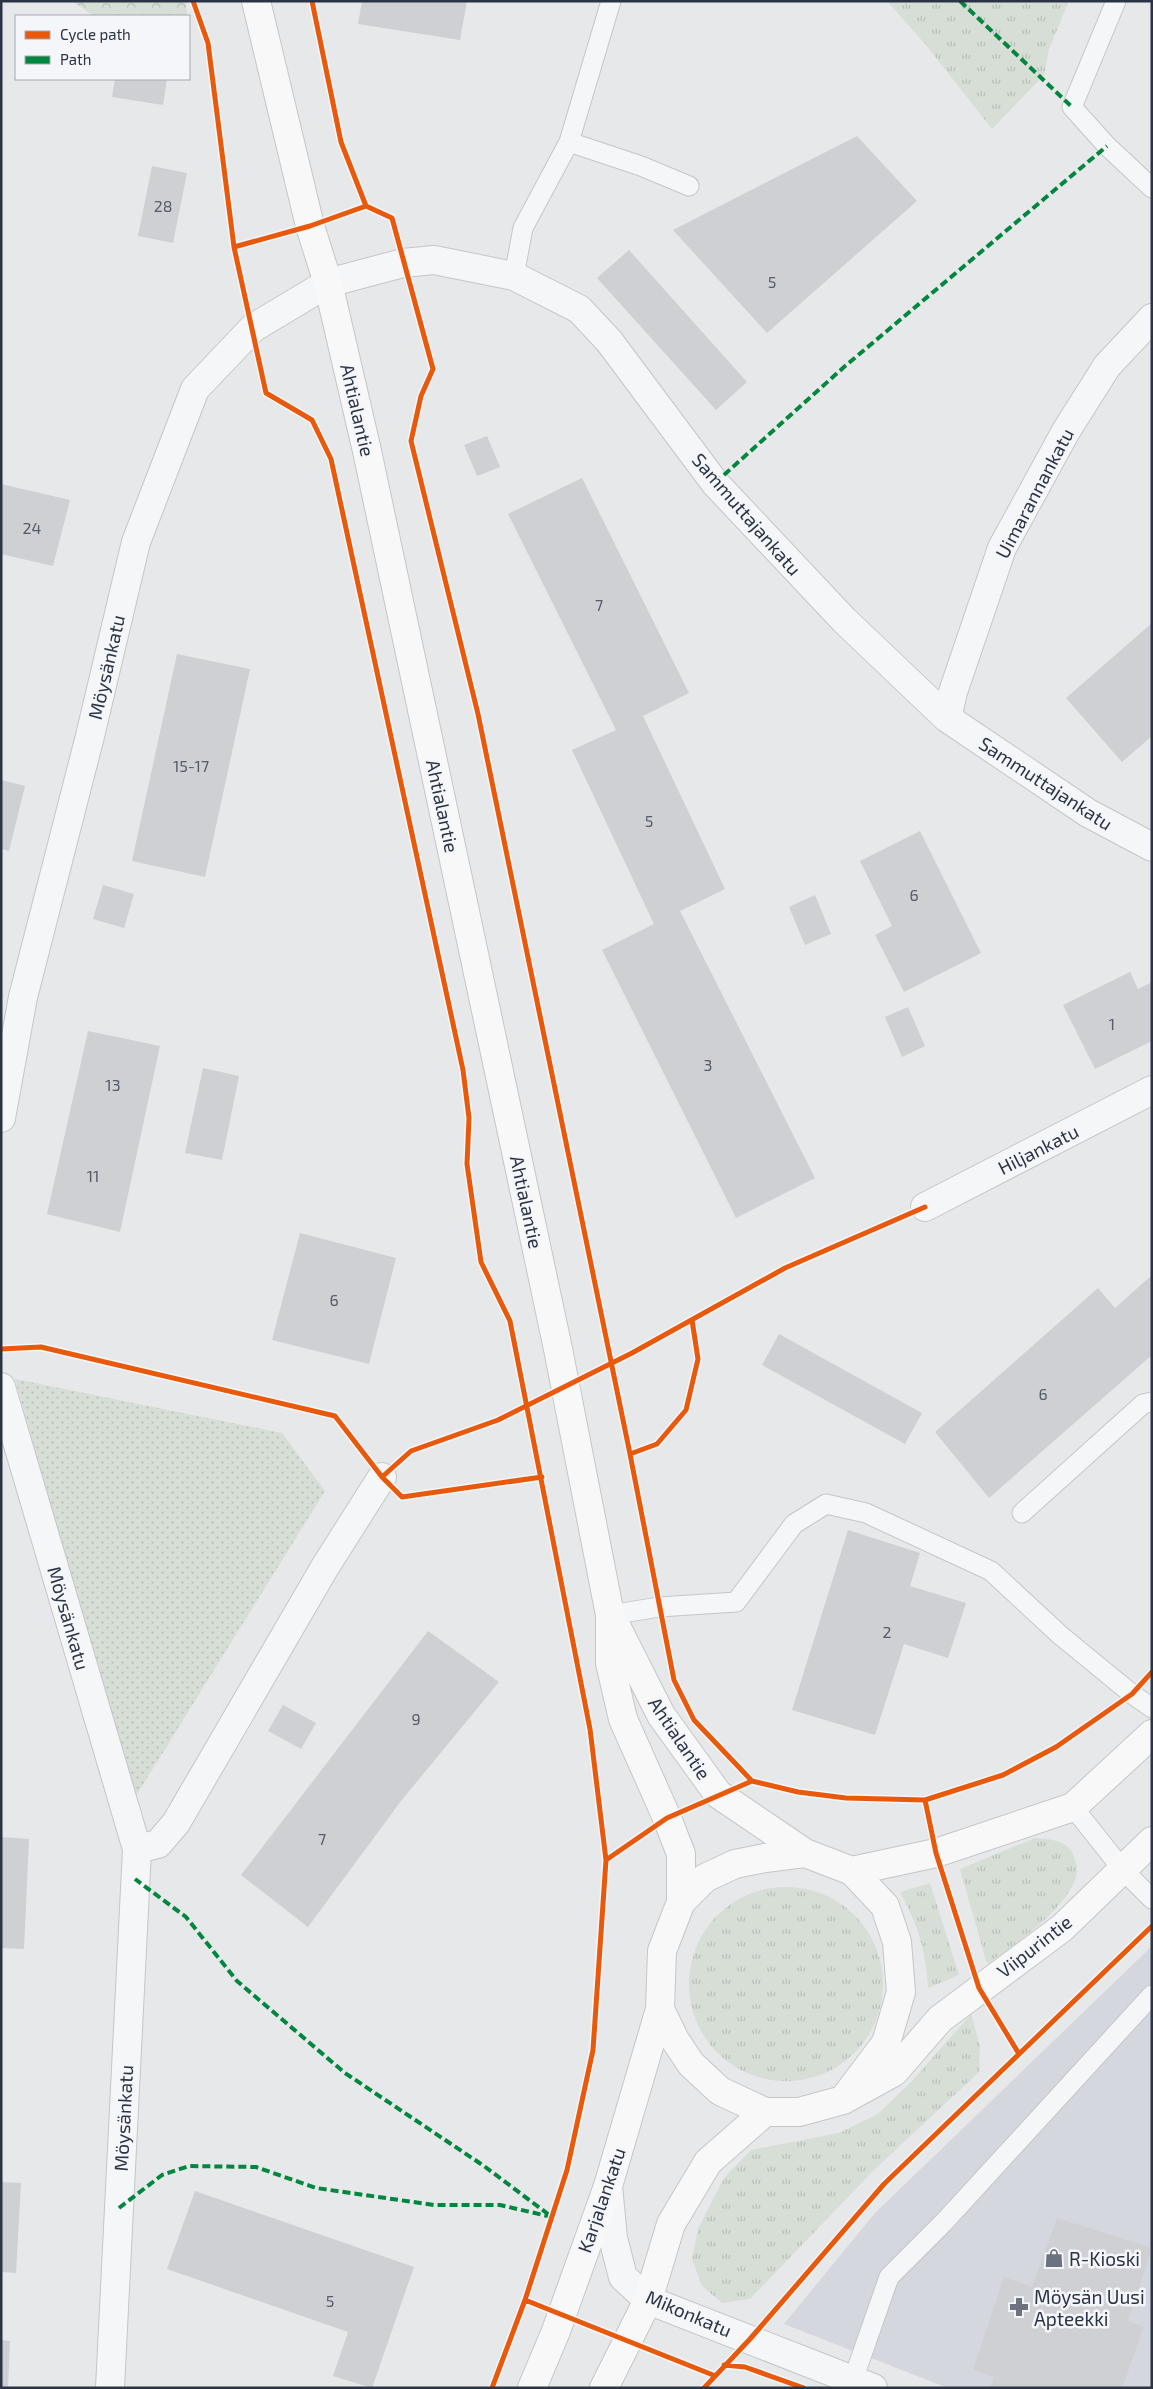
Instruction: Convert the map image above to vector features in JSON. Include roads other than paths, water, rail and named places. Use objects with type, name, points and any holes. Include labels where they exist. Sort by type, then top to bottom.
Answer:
[{"type":"main road","name":"Ahtialantie","points":[[256,1],[310,226],[328,283],[370,460],[558,1349],[610,1615],[610,1663],[622,1719],[667,1818],[681,1854],[681,1902]]},
{"type":"main road","name":"Ahtialantie","points":[[610,1615],[661,1715],[718,1794],[804,1853]]},
{"type":"main road","points":[[852,1871],[936,1853],[1073,1807],[1152,1734]]},
{"type":"main road","name":"Viipurintie","points":[[765,2112],[799,2112],[843,2100],[894,2072],[940,2019],[1062,1928],[1152,1841]]},
{"type":"main road","points":[[604,2388],[648,2300],[671,2224],[708,2162],[765,2112],[720,2091],[691,2064],[675,2040],[660,2009],[662,1952],[681,1902],[706,1878],[735,1864],[804,1853],[852,1871],[885,1906],[896,1942],[901,1992],[886,2043],[843,2100]]},
{"type":"main road","name":"Karjalankatu","points":[[532,2388],[556,2331],[608,2186],[660,2009]]},
{"type":"street","name":"Sammuttajankatu","points":[[328,283],[403,263],[434,260],[514,276],[579,309],[609,341],[715,483],[844,620],[947,718],[1088,812],[1152,847]]},
{"type":"street","name":"Möysänkatu","points":[[1,1118],[23,997],[90,736],[136,542],[195,389],[253,328],[328,283]]},
{"type":"street","name":"Uimarannankatu","points":[[947,718],[953,692],[1002,548],[1066,431],[1107,366],[1152,318]]},
{"type":"street","name":"Hiljankatu","points":[[924,1207],[1152,1090]]},
{"type":"street","name":"Möysänkatu","points":[[1,1387],[137,1849],[110,2388]]},
{"type":"street","points":[[137,1849],[158,1844],[176,1824],[310,1592],[382,1477]]},
{"type":"street","name":"Mikonkatu","points":[[608,2186],[613,2238],[623,2277],[648,2300],[863,2384]]},
{"type":"lane","points":[[514,276],[523,228],[569,142],[611,1]]},
{"type":"lane","points":[[1116,1],[1072,107],[1106,146],[1152,188]]},
{"type":"lane","points":[[569,142],[641,166],[689,186]]},
{"type":"lane","points":[[1022,1513],[1144,1404],[1152,1402]]},
{"type":"lane","points":[[610,1615],[659,1607],[736,1602],[794,1524],[826,1504],[866,1513],[991,1571],[1060,1635],[1152,1708]]},
{"type":"lane","points":[[1073,1807],[1122,1870],[1152,1900]]},
{"type":"lane","points":[[863,2384],[889,2277],[945,2222],[1152,1995]]},
{"type":"place","name":"R-Kioski","points":[[1054,2258]]},
{"type":"place","name":"Möysän Uusi Apteekki","points":[[1019,2307]]}]
